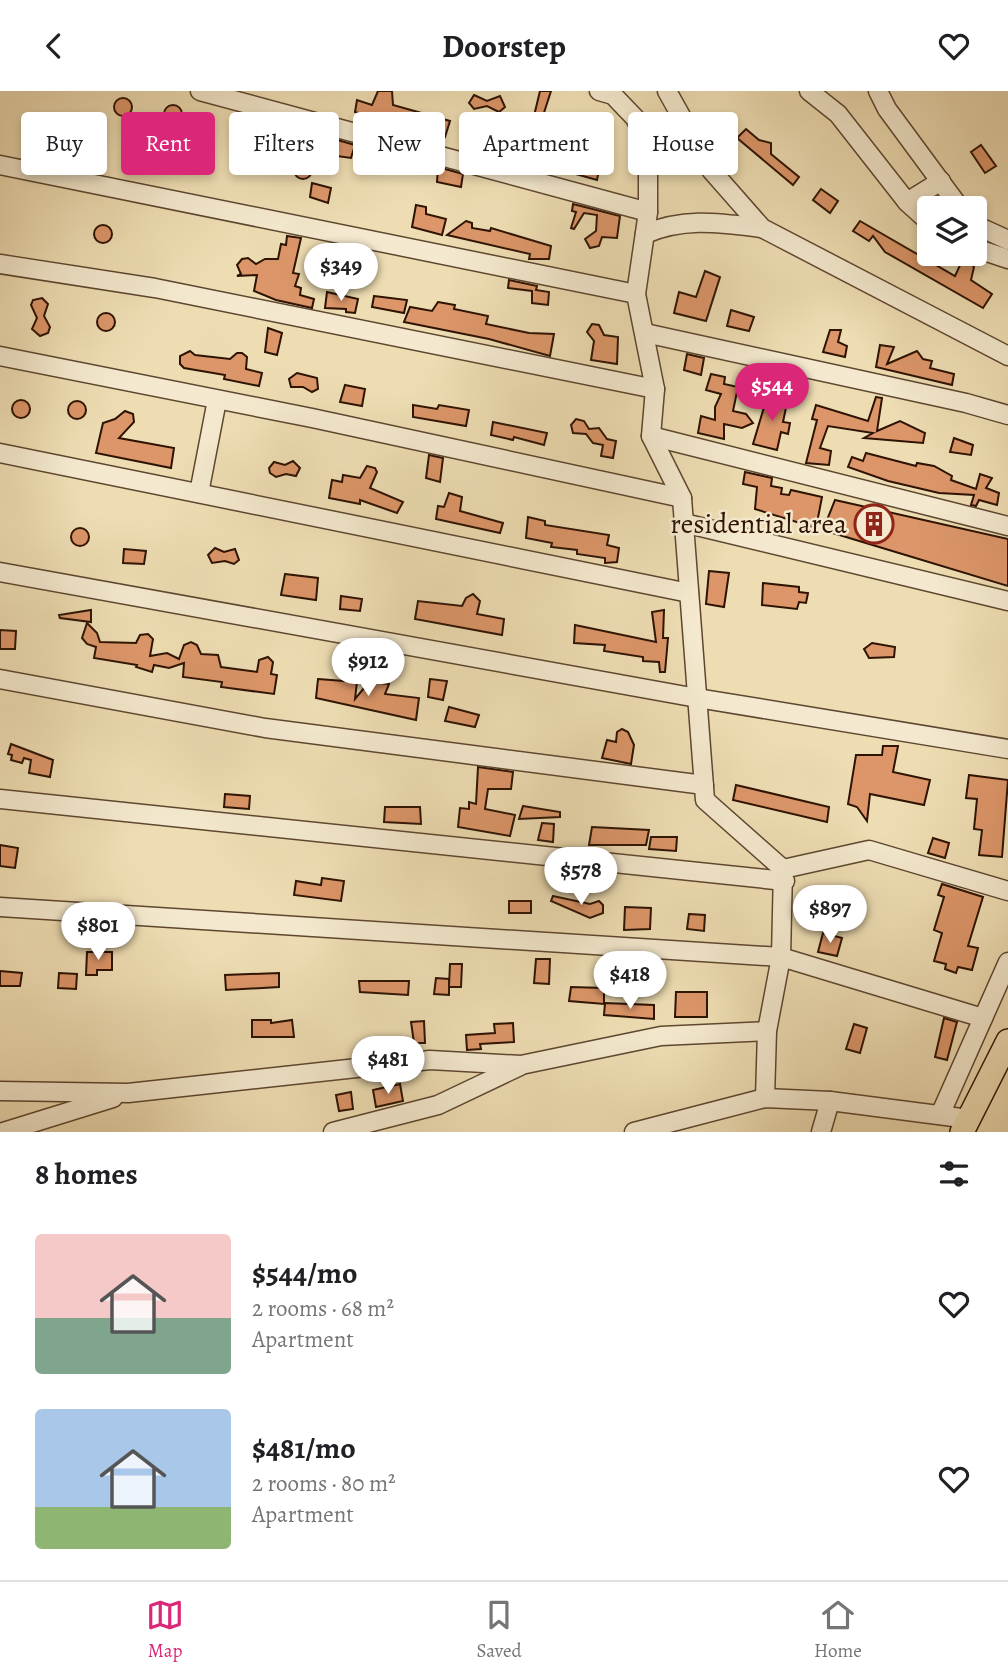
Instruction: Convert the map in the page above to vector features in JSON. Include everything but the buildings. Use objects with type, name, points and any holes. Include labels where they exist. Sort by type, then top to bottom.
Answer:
[{"type":"main road","points":[[965,1125],[1008,1041]]},
{"type":"street","points":[[200,91],[648,212]]},
{"type":"street","points":[[599,91],[613,95],[635,118],[648,144],[648,212],[636,294],[655,389],[651,436],[682,498],[705,800],[784,875],[781,957],[767,1031],[765,1098]]},
{"type":"street","points":[[667,91],[711,170],[762,228]]},
{"type":"street","points":[[809,91],[838,114],[917,211]]},
{"type":"street","points":[[878,91],[887,109],[951,196]]},
{"type":"street","points":[[0,165],[636,294]]},
{"type":"street","points":[[907,202],[940,181]]},
{"type":"street","points":[[645,234],[668,224],[703,221],[762,228],[1008,356]]},
{"type":"street","points":[[987,230],[1008,240]]},
{"type":"street","points":[[987,252],[1008,259]]},
{"type":"street","points":[[0,264],[155,288],[655,389]]},
{"type":"street","points":[[645,333],[966,403],[1008,415]]},
{"type":"street","points":[[0,356],[682,498]]},
{"type":"street","points":[[199,493],[217,400]]},
{"type":"street","points":[[651,436],[1008,526]]},
{"type":"street","points":[[0,453],[689,593]]},
{"type":"street","points":[[684,523],[1008,601]]},
{"type":"street","points":[[0,572],[697,698],[1008,749]]},
{"type":"street","points":[[0,678],[265,728],[704,785]]},
{"type":"street","points":[[0,799],[784,875],[869,850],[1008,891]]},
{"type":"street","points":[[0,907],[781,957],[983,1018]]},
{"type":"street","points":[[940,1115],[1008,962]]},
{"type":"street","points":[[333,1132],[438,1105],[521,1065],[661,1037],[767,1031]]},
{"type":"street","points":[[0,1091],[128,1093],[430,1060],[521,1065]]},
{"type":"street","points":[[3,1132],[128,1093]]},
{"type":"street","points":[[634,1132],[683,1125],[765,1098],[830,1101],[940,1115],[965,1125]]},
{"type":"street","points":[[821,1132],[830,1101]]},
{"type":"place","name":"residential area","points":[[874,524]]}]
